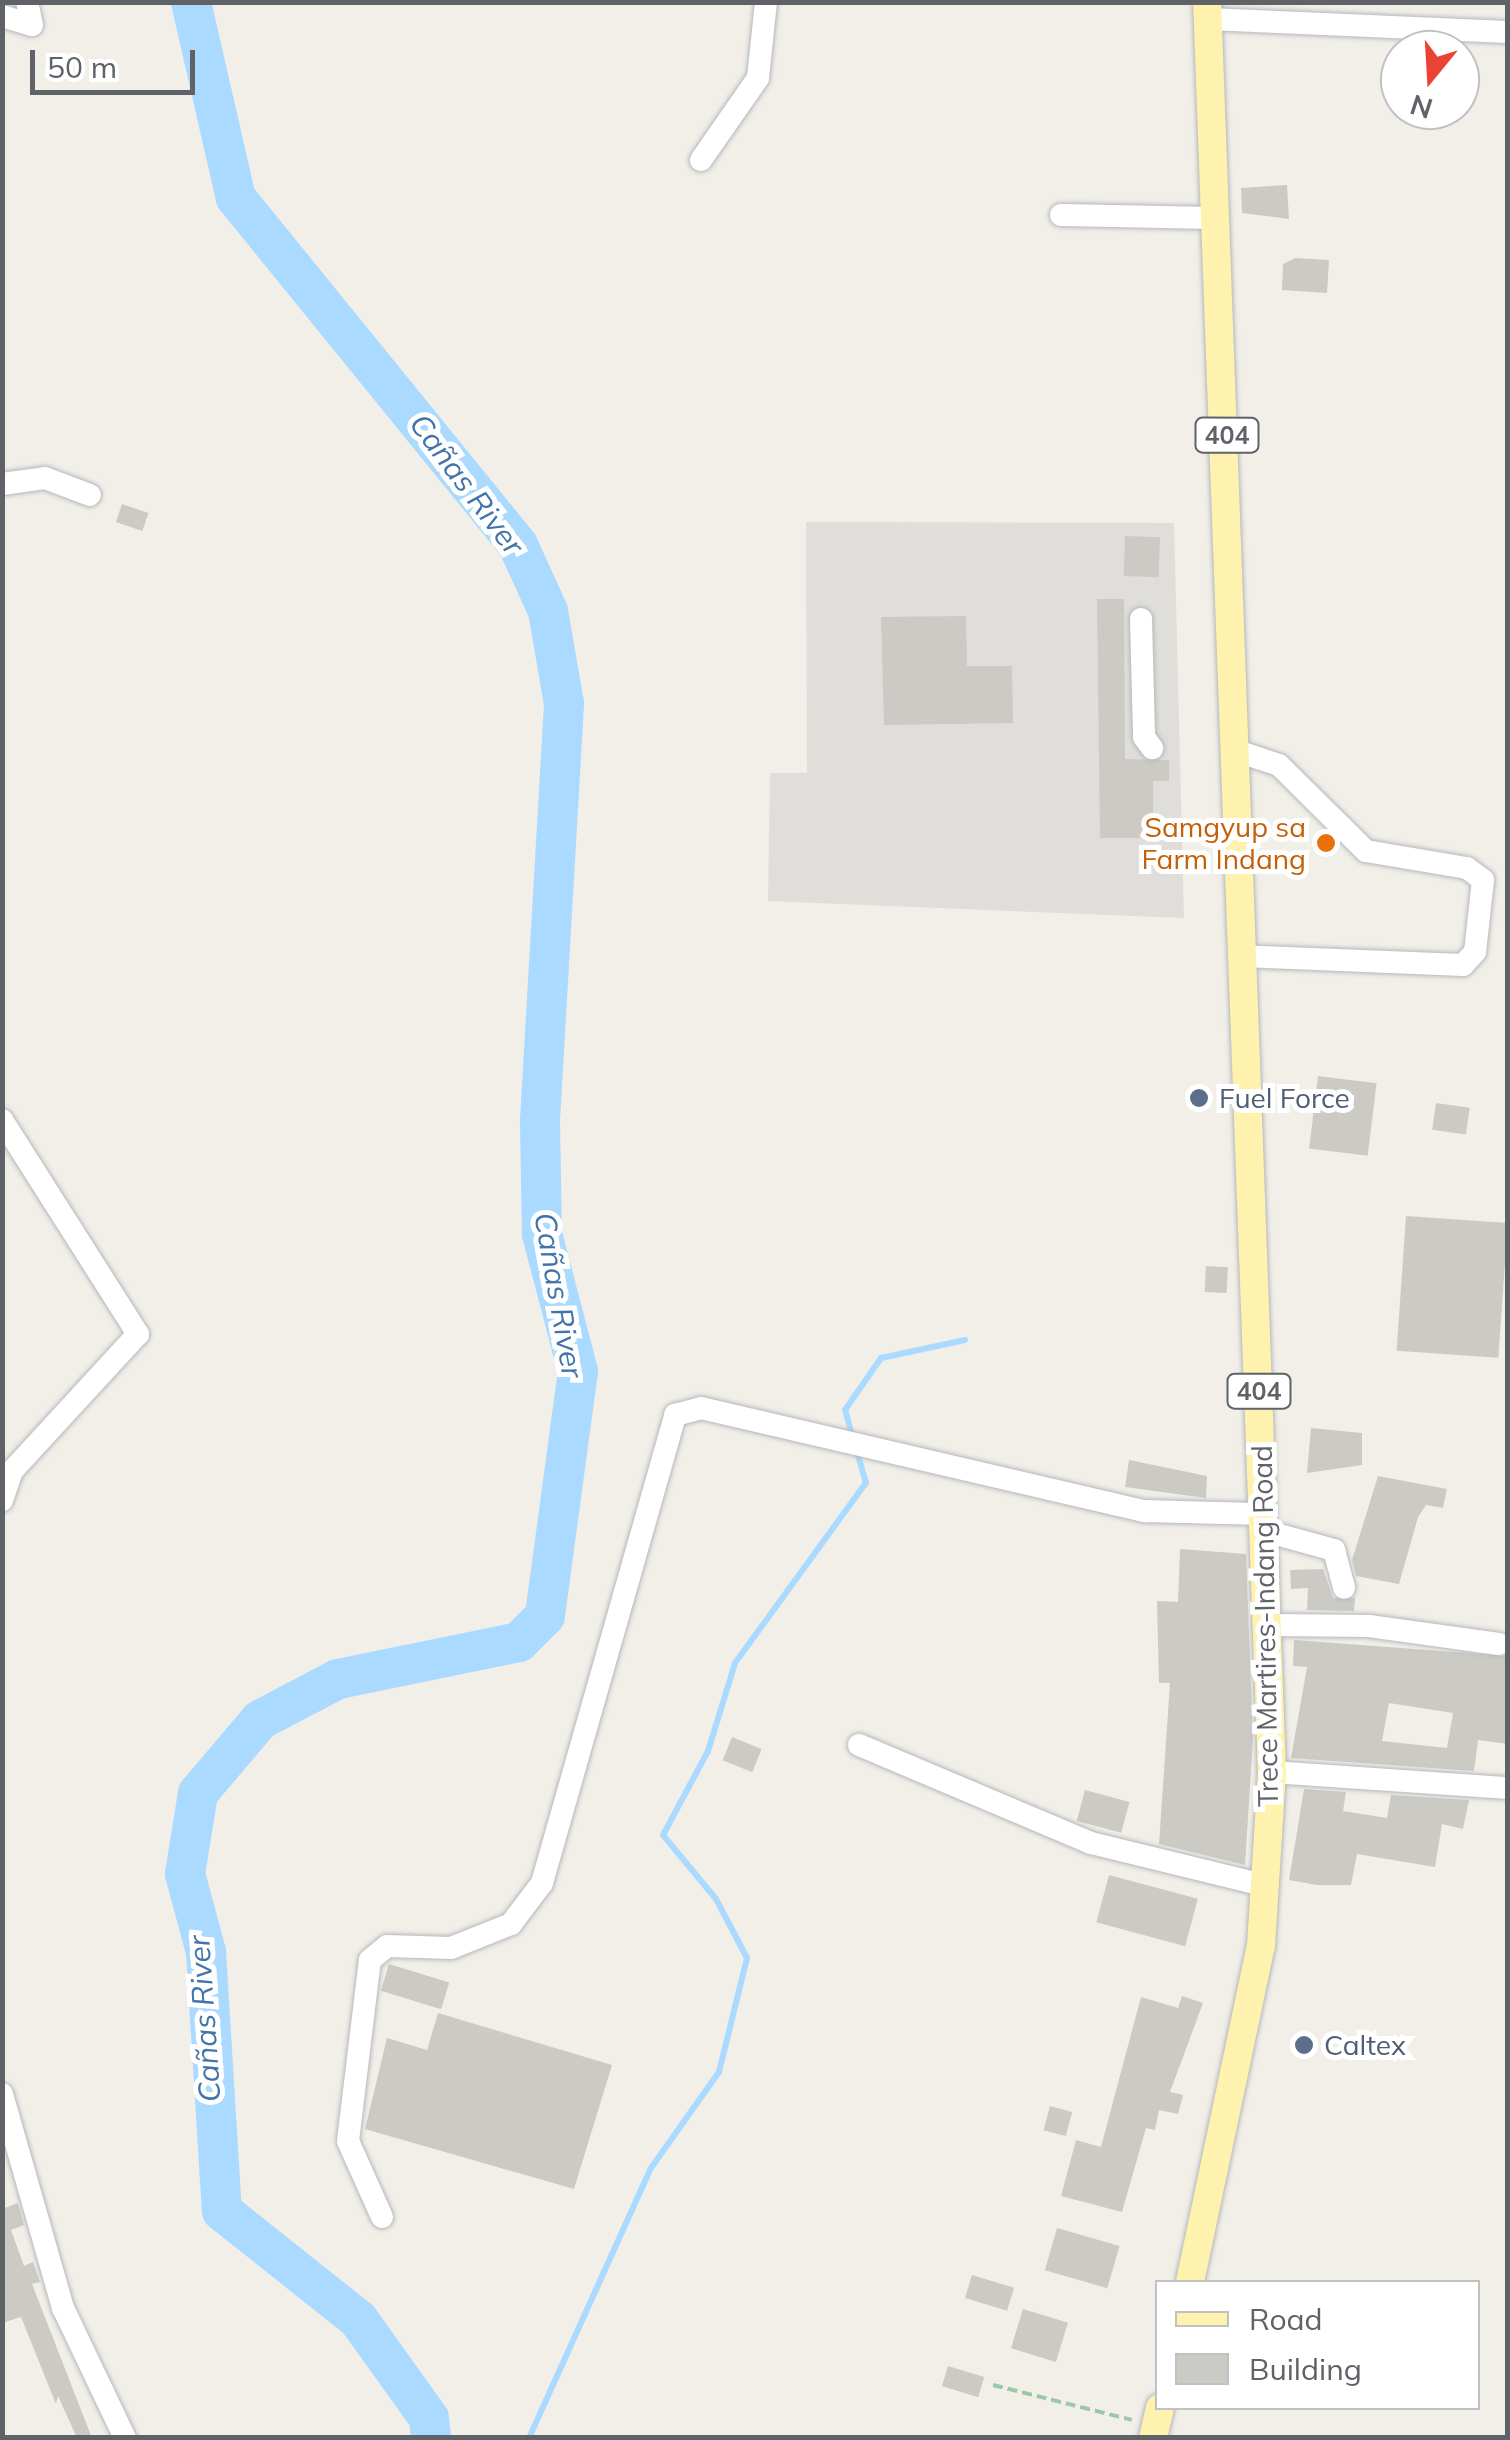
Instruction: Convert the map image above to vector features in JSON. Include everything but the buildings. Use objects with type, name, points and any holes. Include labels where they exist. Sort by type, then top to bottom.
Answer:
[{"type":"main road","name":"Trece Martires-Indang Road","points":[[1190,2280],[1243,2049],[1267,1886],[1272,1772],[1271,1625],[1207,11]]},
{"type":"street","points":[[2,16],[32,25],[28,2]]},
{"type":"street","points":[[702,160],[758,78],[766,2]]},
{"type":"street","points":[[1207,11],[1508,32]]},
{"type":"street","points":[[1060,215],[1215,218]]},
{"type":"street","points":[[2,484],[45,478],[90,495]]},
{"type":"street","points":[[1141,619],[1144,736],[1152,748]]},
{"type":"street","points":[[1234,750],[1278,765],[1366,850],[1467,868],[1483,880],[1475,952],[1463,965],[1242,956]]},
{"type":"street","points":[[2,1120],[137,1320],[138,1334],[12,1471],[2,1500]]},
{"type":"street","points":[[382,2218],[348,2141],[370,1960],[387,1946],[451,1948],[511,1924],[542,1883],[675,1415],[701,1408],[840,1444],[1144,1511],[1264,1522],[1334,1550],[1344,1588]]},
{"type":"street","points":[[1271,1625],[1368,1626],[1500,1644]]},
{"type":"street","points":[[858,1744],[1091,1843],[1267,1886]]},
{"type":"street","points":[[1272,1772],[1508,1788]]},
{"type":"street","points":[[2,2094],[63,2308],[126,2438]]},
{"type":"path","points":[[994,2385],[1157,2424]]},
{"type":"shaded area","points":[[806,522],[1174,523],[1184,918],[768,901],[770,773],[807,773]]},
{"type":"waterway","name":"Cañas River","points":[[191,2],[236,198],[518,545],[548,611],[564,704],[540,1122],[542,1234],[578,1371],[545,1616],[519,1642],[338,1679],[260,1720],[198,1793],[185,1874],[206,1952],[222,2211],[358,2319],[429,2418],[431,2438]]},
{"type":"waterway","points":[[853,1439],[845,1410],[881,1358],[965,1340]]},
{"type":"waterway","points":[[529,2438],[651,2168],[719,2072],[747,1958],[716,1899],[663,1835],[708,1751],[735,1663],[866,1483],[857,1451]]},
{"type":"place","name":"Samgyup sa Farm Indang","points":[[1326,843]]},
{"type":"place","name":"Fuel Force","points":[[1199,1098]]},
{"type":"place","name":"Caltex","points":[[1304,2045]]}]
